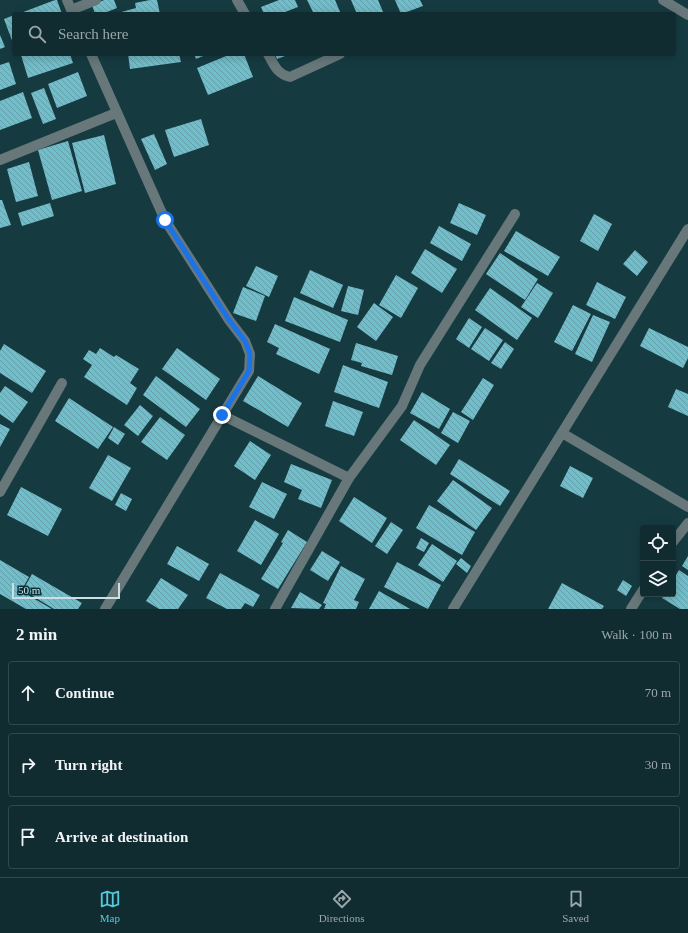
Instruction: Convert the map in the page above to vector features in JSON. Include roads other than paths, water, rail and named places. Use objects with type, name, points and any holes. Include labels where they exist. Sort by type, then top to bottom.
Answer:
[{"type":"street","points":[[66,0],[72,12],[96,0]]},
{"type":"street","points":[[237,0],[244,12]]},
{"type":"street","points":[[663,0],[688,15]]},
{"type":"street","points":[[91,56],[165,220],[229,320],[245,341],[250,354],[249,371],[105,609]]},
{"type":"street","points":[[269,56],[278,71],[283,75],[290,77],[336,56]]},
{"type":"street","points":[[0,160],[116,112]]},
{"type":"street","points":[[275,609],[349,478],[402,406],[420,365],[516,214]]},
{"type":"street","points":[[453,609],[688,229]]},
{"type":"street","points":[[0,492],[62,383]]},
{"type":"street","points":[[222,415],[349,478]]},
{"type":"street","points":[[562,433],[688,507]]},
{"type":"street","points":[[676,538],[688,523]]},
{"type":"street","points":[[631,609],[640,595]]}]
